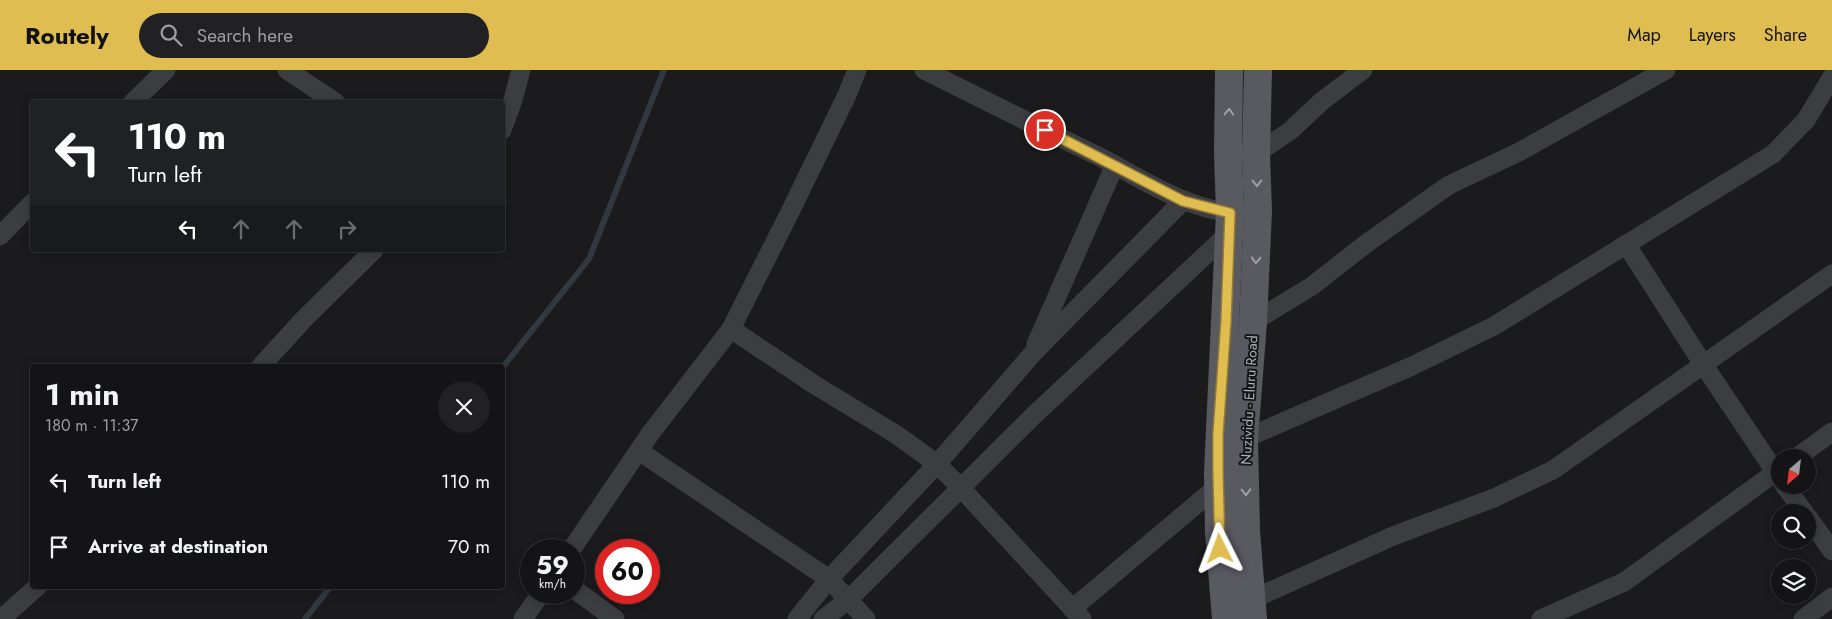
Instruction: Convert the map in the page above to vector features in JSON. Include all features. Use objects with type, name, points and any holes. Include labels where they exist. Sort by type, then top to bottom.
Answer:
[{"type":"main road","name":"Nuzividu - Eluru Road","points":[[1226,619],[1219,532],[1218,434],[1226,321],[1229,224],[1229,70]]},
{"type":"main road","points":[[1256,154],[1258,70]]},
{"type":"main road","name":"Nuzividu - Eluru Road","points":[[1252,610],[1246,530],[1244,438],[1253,322],[1258,211],[1256,154]]},
{"type":"street","points":[[135,100],[166,70]]},
{"type":"street","points":[[287,70],[332,100]]},
{"type":"street","points":[[505,122],[521,70]]},
{"type":"street","points":[[579,539],[639,451],[731,328],[848,95],[858,70]]},
{"type":"street","points":[[924,70],[1229,224]]},
{"type":"street","points":[[1228,153],[1256,154],[1290,131],[1322,101],[1362,70]]},
{"type":"street","points":[[1253,322],[1312,286],[1368,243],[1449,186],[1519,152],[1666,70]]},
{"type":"street","points":[[1244,438],[1412,366],[1494,326],[1774,154],[1806,120],[1832,77]]},
{"type":"street","points":[[1030,357],[1115,165]]},
{"type":"street","points":[[797,619],[829,580],[937,464],[1030,357],[1183,201]]},
{"type":"street","points":[[0,236],[30,205]]},
{"type":"street","points":[[823,619],[848,600],[960,487],[1229,224],[1258,211]]},
{"type":"street","points":[[1626,244],[1703,364],[1771,463]]},
{"type":"street","points":[[263,364],[303,320],[372,252]]},
{"type":"street","points":[[1252,610],[1393,536],[1494,498],[1553,470],[1832,274]]},
{"type":"street","points":[[731,328],[815,385],[897,435],[937,464],[1077,614],[1218,486]]},
{"type":"street","points":[[1808,449],[1832,432]]},
{"type":"street","points":[[639,451],[829,580],[866,619]]},
{"type":"street","points":[[1541,619],[1624,582],[1771,482]]},
{"type":"street","points":[[1816,528],[1832,551]]},
{"type":"street","points":[[1,619],[35,589]]},
{"type":"street","points":[[585,597],[614,619]]},
{"type":"street","points":[[1803,619],[1832,597]]},
{"type":"street","points":[[523,619],[534,604]]},
{"type":"waterway","points":[[505,364],[589,259],[664,70]]},
{"type":"waterway","points":[[305,619],[329,589]]},
{"type":"route","points":[[1045,130],[1183,201],[1230,213],[1226,321],[1218,434],[1220,549]]}]
